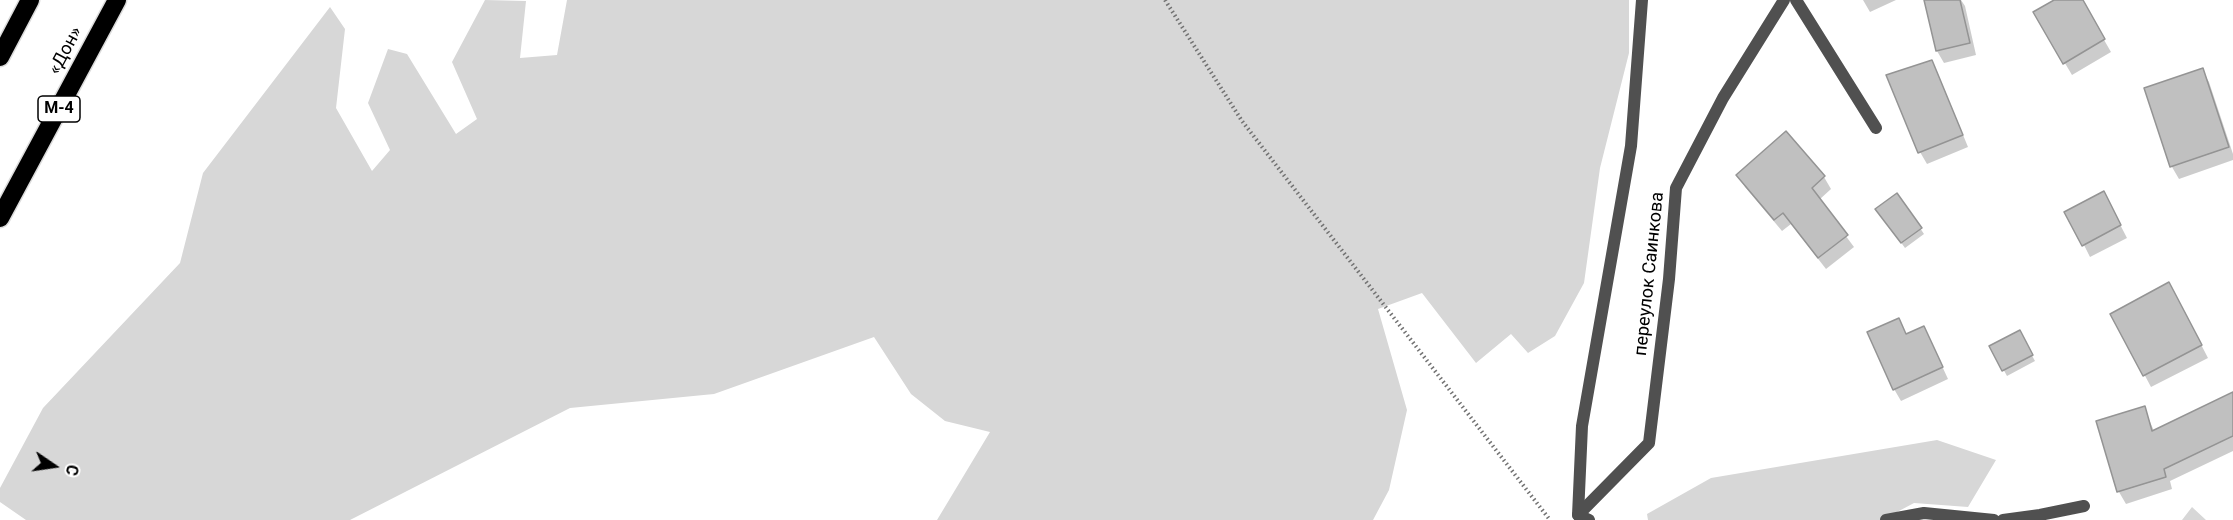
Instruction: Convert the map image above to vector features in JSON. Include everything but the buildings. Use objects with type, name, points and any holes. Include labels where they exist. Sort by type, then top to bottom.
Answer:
[{"type":"highway","points":[[0,57],[30,0]]},
{"type":"highway","name":"«Дон»","points":[[0,218],[117,0]]},
{"type":"street","points":[[1582,518],[1582,426],[1631,146],[1642,0]]},
{"type":"street","name":"переулок Саинкова","points":[[1582,518],[1649,443],[1670,279],[1676,188],[1723,98],[1784,0]]},
{"type":"street","points":[[1796,0],[1876,128]]},
{"type":"street","points":[[2002,520],[2084,506]]},
{"type":"street","points":[[1886,520],[1924,513],[1994,520]]},
{"type":"path","points":[[1165,0],[1242,122],[1550,520]]},
{"type":"shaded area","points":[[485,0],[526,1],[520,58],[557,55],[567,0],[1629,0],[1629,53],[1600,168],[1584,283],[1555,336],[1528,353],[1511,334],[1476,363],[1422,293],[1378,309],[1407,410],[1389,490],[1373,520],[937,520],[990,432],[945,421],[911,394],[874,337],[714,394],[570,408],[350,520],[26,520],[0,502],[0,488],[43,408],[180,263],[203,173],[330,7],[345,29],[336,108],[372,171],[390,150],[368,103],[388,49],[407,54],[456,134],[477,119],[452,62]]},
{"type":"shaded area","points":[[1937,440],[1996,460],[1968,507],[1914,503],[1882,520],[1648,520],[1647,514],[1711,478]]},
{"type":"shaded area","points":[[2192,507],[2206,520],[2182,520]]}]
